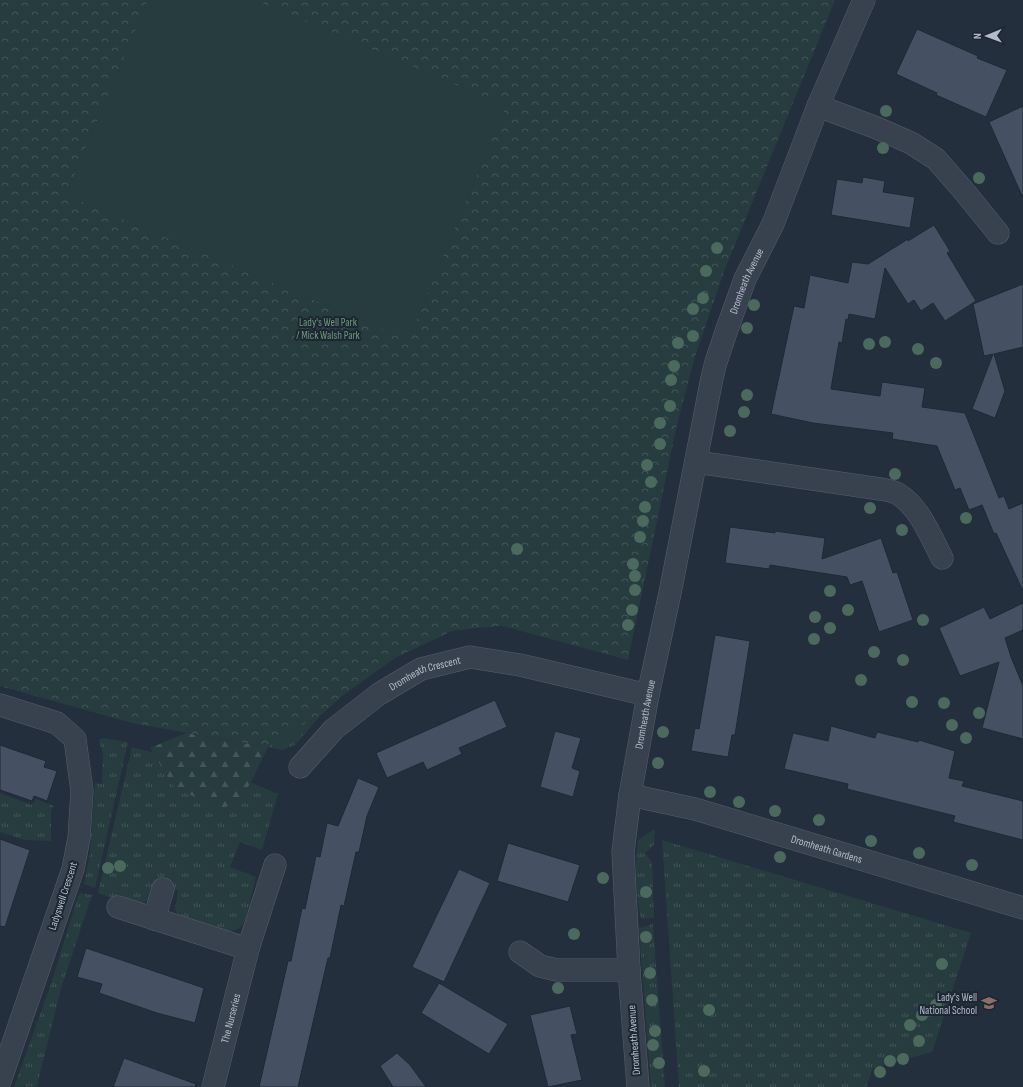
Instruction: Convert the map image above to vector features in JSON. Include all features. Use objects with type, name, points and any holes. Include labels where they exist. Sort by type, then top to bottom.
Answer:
[{"type":"street","name":"Dromheath Avenue","points":[[638,1087],[629,970],[623,852],[630,794],[648,694],[670,593],[716,362],[729,320],[745,279],[772,224],[818,106],[864,0]]},
{"type":"street","points":[[818,106],[877,128],[911,143],[936,159],[998,233]]},
{"type":"street","points":[[696,462],[880,489],[897,494],[906,500],[916,510],[942,558]]},
{"type":"street","name":"Dromheath Crescent","points":[[300,766],[334,730],[379,694],[421,669],[470,657],[520,665],[648,694]]},
{"type":"street","name":"Ladyswell Crescent","points":[[0,704],[57,723],[75,739],[82,791],[79,838],[73,869],[0,1081]]},
{"type":"street","name":"Dromheath Gardens","points":[[630,794],[695,809],[1023,908]]},
{"type":"street","name":"The Nurseries","points":[[213,1087],[248,949],[275,864]]},
{"type":"street","points":[[154,919],[163,889]]},
{"type":"street","points":[[118,907],[248,949]]},
{"type":"street","points":[[520,952],[540,966],[557,970],[629,970]]},
{"type":"green space","name":"Lady's Well Park / Mick Walsh Park","points":[[0,0],[835,0],[723,274],[694,360],[677,424],[628,660],[502,626],[452,631],[395,658],[342,696],[321,715],[293,730],[268,747],[132,723],[0,686]]},
{"type":"green space","points":[[148,0],[255,0],[506,106],[408,340],[66,195]]},
{"type":"green space","points":[[321,715],[295,745],[283,750],[268,747],[293,730]]},
{"type":"green space","points":[[186,733],[268,747],[251,782],[238,802],[220,809],[174,787],[150,748]]},
{"type":"green space","points":[[103,738],[128,742],[95,888],[84,884],[90,853],[95,783],[102,784],[103,755],[99,740]]},
{"type":"green space","points":[[132,747],[226,772],[278,794],[262,850],[240,842],[230,867],[256,877],[246,918],[240,928],[225,934],[181,919],[175,910],[178,890],[155,885],[150,897],[139,903],[125,902],[98,893]]},
{"type":"green space","points":[[0,793],[32,805],[36,799],[54,806],[51,810],[51,841],[25,840],[0,832]]},
{"type":"green space","points":[[655,829],[654,845],[645,853],[652,862],[654,918],[641,919],[636,880],[638,840]]},
{"type":"green space","points":[[662,840],[971,933],[932,1052],[873,1068],[866,1087],[679,1087]]},
{"type":"green space","points":[[79,893],[92,895],[61,988],[37,1086],[14,1087],[51,984]]},
{"type":"green space","points":[[653,924],[665,1087],[651,1087],[639,928]]},
{"type":"building","points":[[917,29],[978,56],[977,58],[1007,70],[986,117],[936,95],[937,93],[896,74]]},
{"type":"building","points":[[1023,106],[1023,198],[989,122]]},
{"type":"building","points":[[863,177],[885,181],[883,192],[915,197],[910,228],[831,215],[837,179],[862,183]]},
{"type":"building","points":[[934,225],[950,251],[947,253],[976,301],[945,321],[933,303],[921,311],[914,300],[908,304],[885,268],[875,319],[849,314],[848,320],[846,319],[842,343],[839,342],[831,389],[880,396],[882,382],[925,388],[922,407],[965,413],[999,498],[1004,496],[1009,509],[1023,503],[1023,591],[996,533],[994,534],[982,505],[969,510],[960,488],[955,490],[937,446],[892,439],[893,433],[813,423],[771,414],[794,306],[804,308],[810,275],[848,283],[852,262],[868,264]]},
{"type":"building","points":[[1023,284],[1023,347],[994,354],[1005,391],[995,418],[972,409],[993,354],[984,356],[973,304]]},
{"type":"building","points":[[730,527],[775,533],[775,531],[825,538],[822,559],[881,538],[893,573],[897,572],[913,620],[879,632],[862,581],[850,585],[847,577],[770,565],[769,569],[725,563]]},
{"type":"building","points":[[1023,603],[1023,630],[1005,638],[1023,686],[1023,739],[982,728],[999,662],[960,676],[939,628],[984,607],[990,619]]},
{"type":"building","points":[[715,635],[750,641],[735,735],[732,735],[728,757],[691,751],[695,728],[699,729]]},
{"type":"building","points":[[495,700],[507,727],[459,748],[462,754],[427,770],[423,762],[387,778],[376,753]]},
{"type":"building","points":[[831,726],[875,738],[877,732],[918,742],[919,740],[955,751],[949,778],[964,781],[962,786],[1023,801],[1023,840],[953,822],[955,816],[847,789],[848,784],[784,769],[793,733],[828,741]]},
{"type":"building","points":[[555,731],[581,738],[572,768],[580,771],[573,797],[540,787]]},
{"type":"building","points":[[0,745],[46,761],[44,767],[57,771],[47,801],[34,796],[32,801],[0,790]]},
{"type":"building","points":[[358,778],[379,787],[367,816],[359,852],[356,852],[344,906],[341,905],[330,958],[328,958],[298,1087],[259,1087],[288,961],[291,961],[302,908],[305,909],[316,856],[320,857],[327,823],[338,826]]},
{"type":"building","points":[[0,839],[30,850],[5,927],[0,926]]},
{"type":"building","points":[[508,843],[580,865],[568,902],[497,881]]},
{"type":"building","points":[[459,869],[490,883],[444,982],[412,967]]},
{"type":"building","points":[[86,948],[204,988],[195,1023],[157,1013],[99,993],[102,984],[77,977]]},
{"type":"building","points":[[439,983],[508,1024],[489,1054],[421,1013]]},
{"type":"building","points":[[570,1006],[577,1034],[571,1035],[582,1080],[548,1087],[530,1015]]},
{"type":"building","points":[[397,1053],[410,1065],[426,1087],[393,1087],[380,1066]]},
{"type":"building","points":[[124,1058],[196,1084],[195,1087],[113,1087]]},
{"type":"place","name":"Lady's Well National School","points":[[989,1003]]}]
